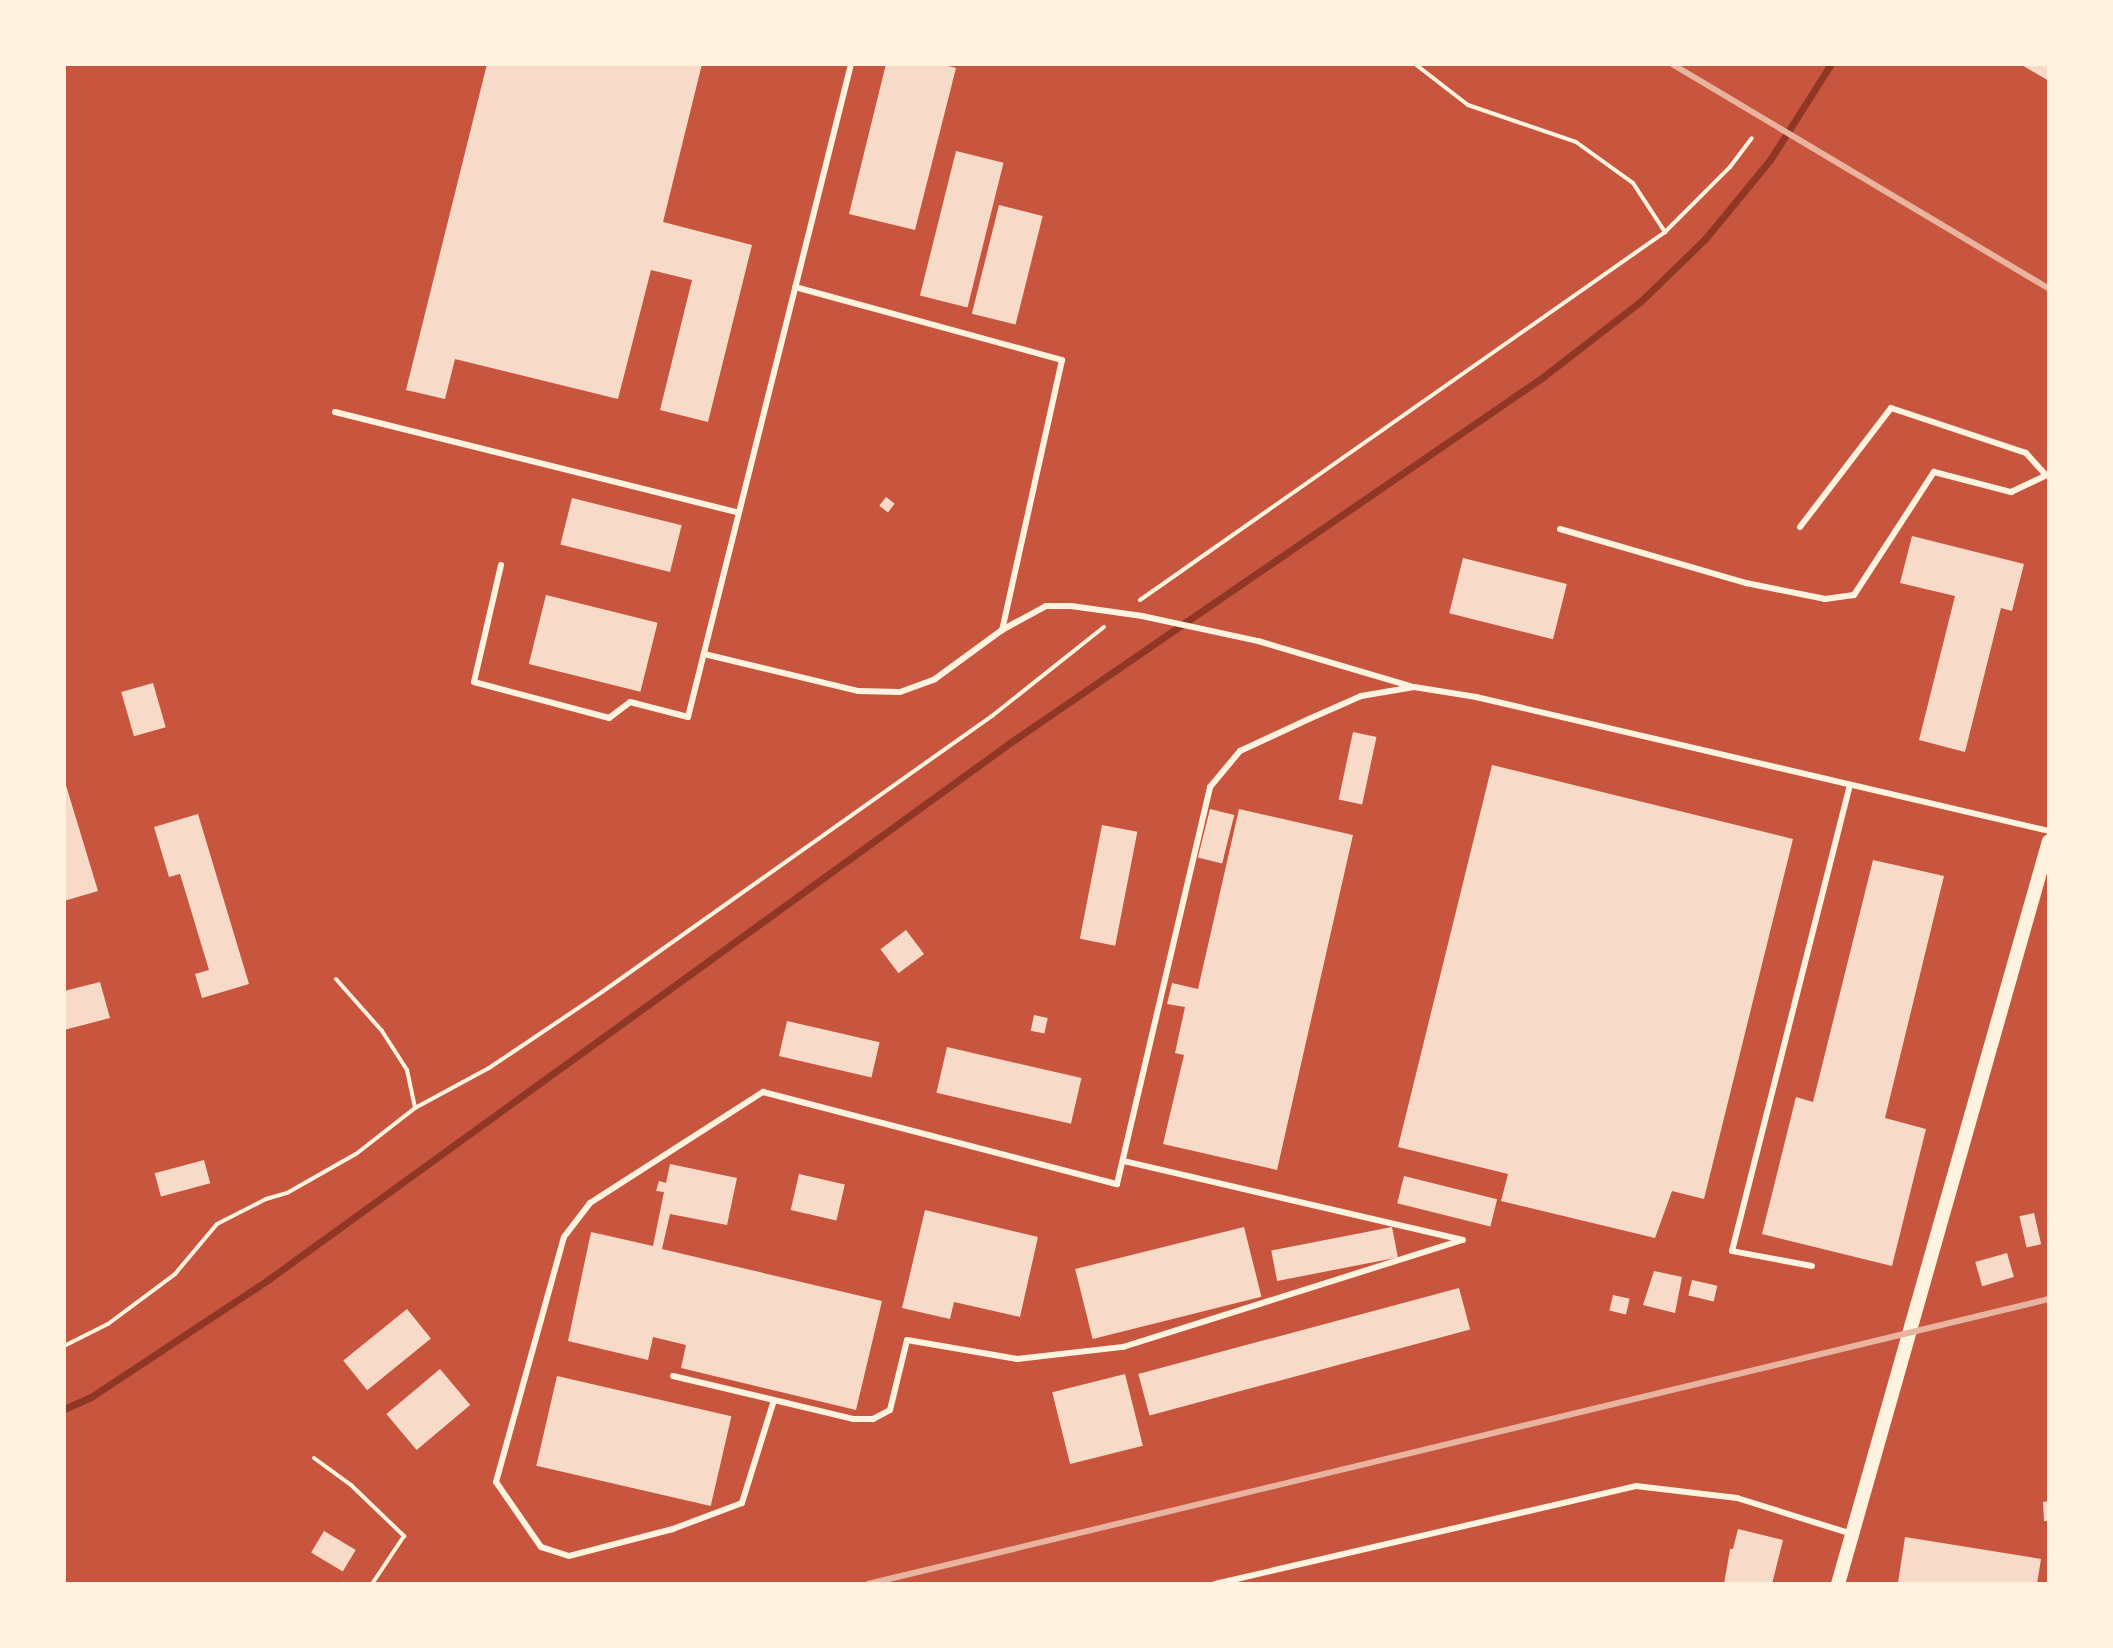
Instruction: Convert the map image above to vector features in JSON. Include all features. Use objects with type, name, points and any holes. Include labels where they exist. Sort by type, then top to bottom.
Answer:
[{"type":"street","points":[[1838,1584],[2045,869],[2049,841]]},
{"type":"lane","points":[[501,565],[474,682],[609,718],[630,702],[688,717],[851,64]]},
{"type":"lane","points":[[795,287],[1062,360],[1002,630]]},
{"type":"lane","points":[[1560,529],[1746,583],[1825,599],[1854,595],[1934,472],[2011,492],[2047,474],[2026,453],[1891,408],[1800,527]]},
{"type":"lane","points":[[335,412],[739,513]]},
{"type":"lane","points":[[704,654],[858,691],[900,692],[935,679],[1002,630],[1046,606],[1121,612],[1258,641],[1414,687],[1476,697],[2049,831]]},
{"type":"lane","points":[[774,1400],[742,1503],[673,1529],[569,1556],[541,1547],[496,1482],[564,1237],[590,1203],[763,1092],[1117,1184],[1210,787],[1240,751],[1361,696],[1414,687]]},
{"type":"lane","points":[[1812,1266],[1732,1251],[1850,785]]},
{"type":"lane","points":[[673,1376],[854,1419],[873,1419],[890,1410],[907,1340],[1017,1359],[1123,1347],[1463,1240],[1123,1161]]},
{"type":"lane","points":[[1215,1584],[1636,1486],[1737,1498],[1852,1534]]},
{"type":"path","points":[[1415,64],[1468,105],[1576,142],[1633,183],[1665,232]]},
{"type":"path","points":[[64,1346],[108,1324],[175,1274],[217,1224],[266,1199],[287,1193],[356,1154],[415,1108],[489,1068],[701,923],[992,716],[1121,612],[1665,232],[1730,167],[1752,138]]},
{"type":"path","points":[[336,979],[382,1031],[407,1070],[415,1108]]},
{"type":"path","points":[[314,1458],[351,1485],[404,1536],[372,1584]]},
{"type":"building","points":[[487,64],[702,64],[663,222],[752,245],[708,422],[660,410],[692,280],[651,270],[618,399],[455,359],[445,399],[406,390]]},
{"type":"building","points":[[886,64],[941,64],[956,68],[915,230],[849,214]]},
{"type":"building","points":[[2020,64],[2049,64],[2049,81]]},
{"type":"building","points":[[956,151],[1004,163],[967,307],[920,296]]},
{"type":"building","points":[[999,205],[1043,216],[1016,325],[972,314]]},
{"type":"building","points":[[886,497],[895,504],[888,512],[879,506]]},
{"type":"building","points":[[572,498],[682,525],[670,572],[560,545]]},
{"type":"building","points":[[1912,536],[2024,564],[2012,611],[2001,608],[1965,752],[1919,740],[1955,596],[1900,583]]},
{"type":"building","points":[[1463,558],[1567,584],[1553,639],[1449,613]]},
{"type":"building","points":[[546,595],[658,623],[640,692],[529,664]]},
{"type":"building","points":[[153,683],[166,727],[134,736],[121,692]]},
{"type":"building","points":[[1353,732],[1376,737],[1362,804],[1339,799]]},
{"type":"building","points":[[1492,765],[1793,839],[1704,1199],[1672,1191],[1655,1238],[1501,1201],[1508,1174],[1398,1147]]},
{"type":"building","points":[[64,783],[98,891],[64,901]]},
{"type":"building","points":[[1210,809],[1234,815],[1222,864],[1198,858]]},
{"type":"building","points":[[1239,809],[1353,835],[1277,1170],[1163,1144],[1184,1055],[1175,1053],[1185,1007],[1167,1004],[1172,983],[1198,989]]},
{"type":"building","points":[[198,814],[249,984],[202,998],[195,974],[209,970],[180,874],[169,877],[154,827]]},
{"type":"building","points":[[1102,825],[1137,832],[1115,946],[1080,939]]},
{"type":"building","points":[[1873,860],[1944,876],[1885,1118],[1926,1129],[1892,1266],[1762,1234],[1796,1097],[1813,1102]]},
{"type":"building","points":[[906,930],[924,954],[898,973],[880,949]]},
{"type":"building","points":[[100,982],[110,1018],[64,1030],[64,991]]},
{"type":"building","points":[[1034,1015],[1048,1018],[1044,1034],[1031,1031]]},
{"type":"building","points":[[787,1021],[880,1042],[871,1077],[779,1056]]},
{"type":"building","points":[[947,1047],[1081,1078],[1071,1124],[936,1093]]},
{"type":"building","points":[[204,1160],[210,1183],[161,1196],[155,1173]]},
{"type":"building","points":[[670,1164],[737,1178],[727,1225],[670,1214],[662,1249],[882,1301],[856,1410],[681,1368],[686,1345],[653,1337],[648,1360],[568,1341],[591,1232],[653,1246],[664,1192],[656,1191],[659,1181],[666,1183]]},
{"type":"building","points":[[799,1174],[845,1185],[836,1221],[791,1210]]},
{"type":"building","points":[[1404,1176],[1497,1199],[1490,1226],[1397,1203]]},
{"type":"building","points":[[925,1210],[1038,1237],[1020,1317],[954,1302],[950,1319],[902,1308]]},
{"type":"building","points":[[2034,1213],[2041,1244],[2027,1248],[2019,1216]]},
{"type":"building","points":[[1244,1227],[1261,1297],[1093,1339],[1075,1269]]},
{"type":"building","points":[[1392,1227],[1398,1257],[1277,1281],[1271,1250]]},
{"type":"building","points":[[2007,1253],[2014,1277],[1982,1286],[1975,1262]]},
{"type":"building","points":[[1654,1271],[1682,1277],[1675,1313],[1643,1305]]},
{"type":"building","points":[[1692,1280],[1717,1286],[1714,1301],[1688,1296]]},
{"type":"building","points":[[1459,1288],[1470,1330],[1149,1415],[1138,1374]]},
{"type":"building","points":[[1613,1295],[1630,1299],[1626,1314],[1609,1311]]},
{"type":"building","points":[[407,1309],[431,1339],[367,1390],[343,1361]]},
{"type":"building","points":[[440,1369],[470,1405],[417,1450],[386,1414]]},
{"type":"building","points":[[1125,1374],[1143,1446],[1070,1464],[1052,1392]]},
{"type":"building","points":[[557,1376],[731,1416],[711,1506],[536,1466]]},
{"type":"building","points":[[2049,1501],[2049,1521],[2044,1521],[2043,1502]]},
{"type":"building","points":[[1738,1529],[1783,1540],[1772,1584],[1724,1584],[1730,1549],[1733,1549]]},
{"type":"building","points":[[324,1531],[356,1550],[343,1571],[311,1552]]},
{"type":"building","points":[[1905,1537],[2041,1559],[2037,1584],[1898,1583]]},
{"type":"waterway","points":[[64,1409],[91,1397],[269,1279],[1011,742],[1543,377],[1641,301],[1705,239],[1770,160],[1831,64]]},
{"type":"railway","points":[[1672,64],[2049,289]]},
{"type":"railway","points":[[868,1584],[2049,1299]]}]
